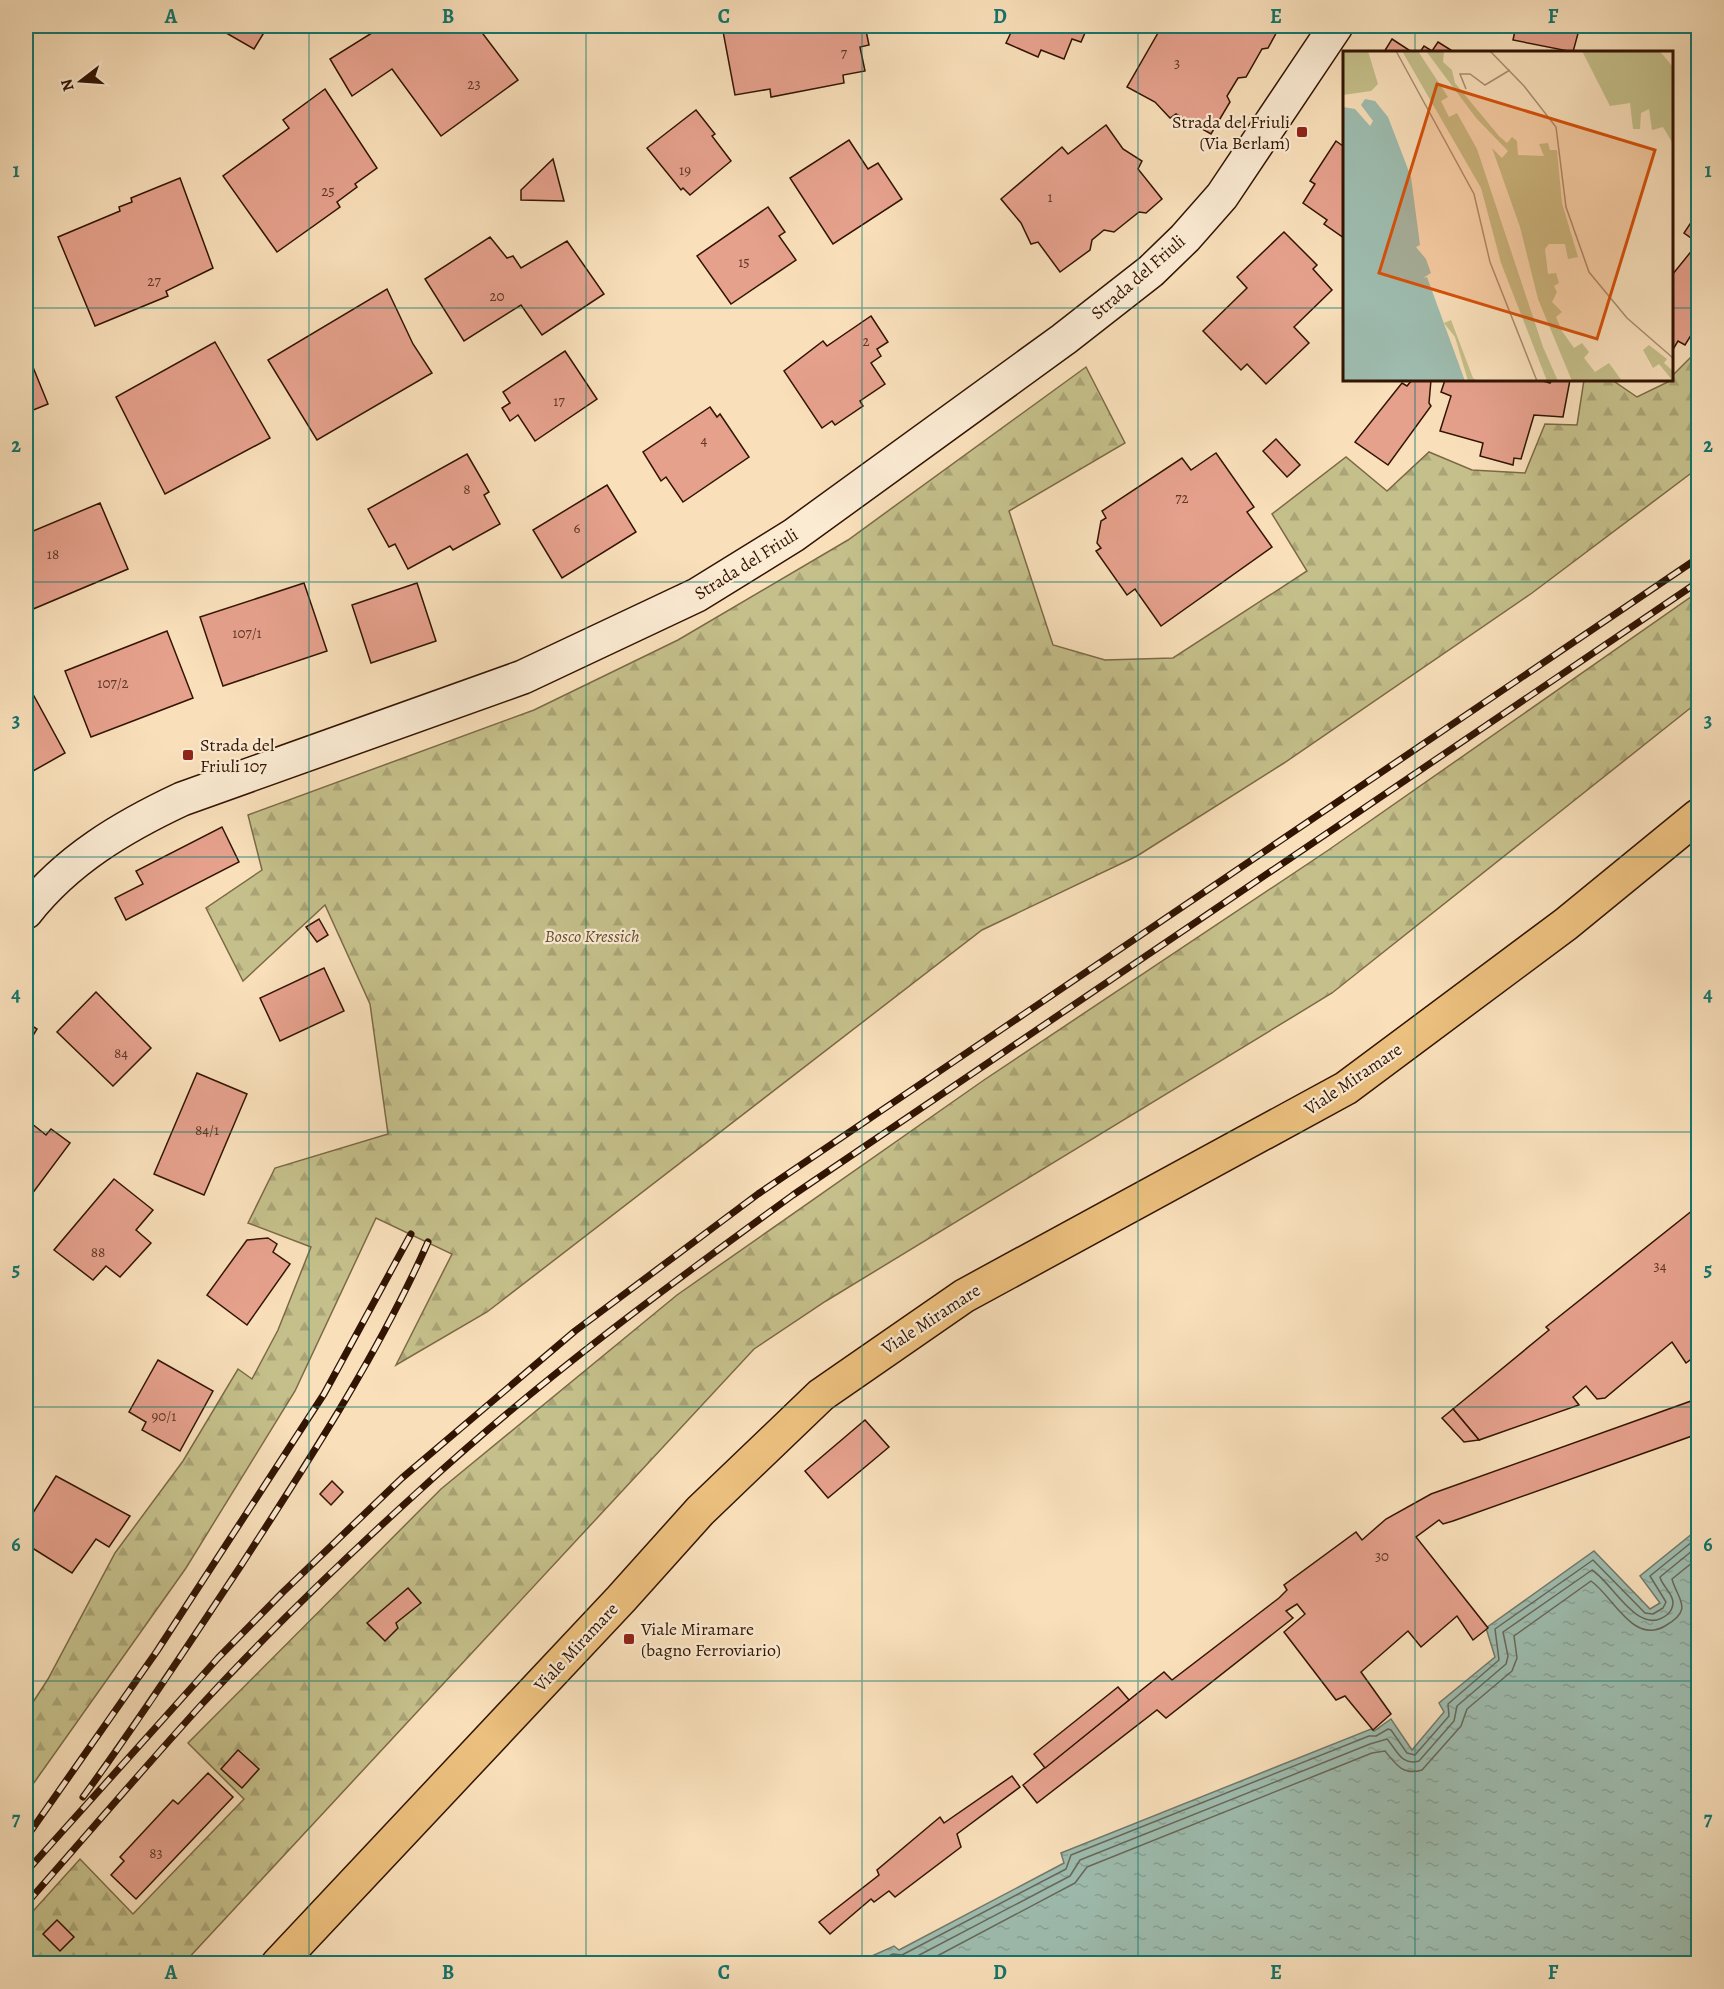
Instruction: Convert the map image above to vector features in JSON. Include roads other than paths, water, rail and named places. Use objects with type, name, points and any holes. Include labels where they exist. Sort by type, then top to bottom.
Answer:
[{"type":"main road","name":"Strada del Friuli","points":[[26,912],[53,880],[71,865],[141,818],[182,799],[523,677],[697,595],[794,535],[1046,354],[1150,271],[1222,196],[1336,26]]},
{"type":"main road","name":"Viale Miramare","points":[[278,1964],[621,1599],[700,1510],[821,1395],[963,1296],[1346,1088],[1566,924],[1698,816]]},
{"type":"water","points":[[1698,1529],[1698,1963],[854,1964],[894,1946],[899,1950],[1064,1863],[1061,1853],[1371,1729],[1374,1731],[1391,1719],[1412,1750],[1444,1712],[1439,1703],[1495,1657],[1486,1628],[1594,1551],[1650,1609],[1660,1603],[1640,1576]]},
{"type":"railway","points":[[26,1872],[218,1658],[283,1592],[402,1478],[575,1331],[758,1194],[1698,558]]},
{"type":"railway","points":[[26,1904],[203,1703],[283,1620],[465,1449],[556,1373],[793,1195],[1698,582]]},
{"type":"railway","points":[[26,1838],[157,1651],[324,1394],[411,1234]]},
{"type":"railway","points":[[83,1797],[184,1652],[317,1446],[365,1366],[428,1242]]},
{"type":"place","name":"Strada del Friuli (Via Berlam)","points":[[1302,132]]},
{"type":"place","name":"Strada del Friuli 107","points":[[188,755]]},
{"type":"place","name":"Viale Miramare (bagno Ferroviario)","points":[[629,1639]]},
{"type":"park label","name":"Bosco Kressich","points":[[592,936]]}]
